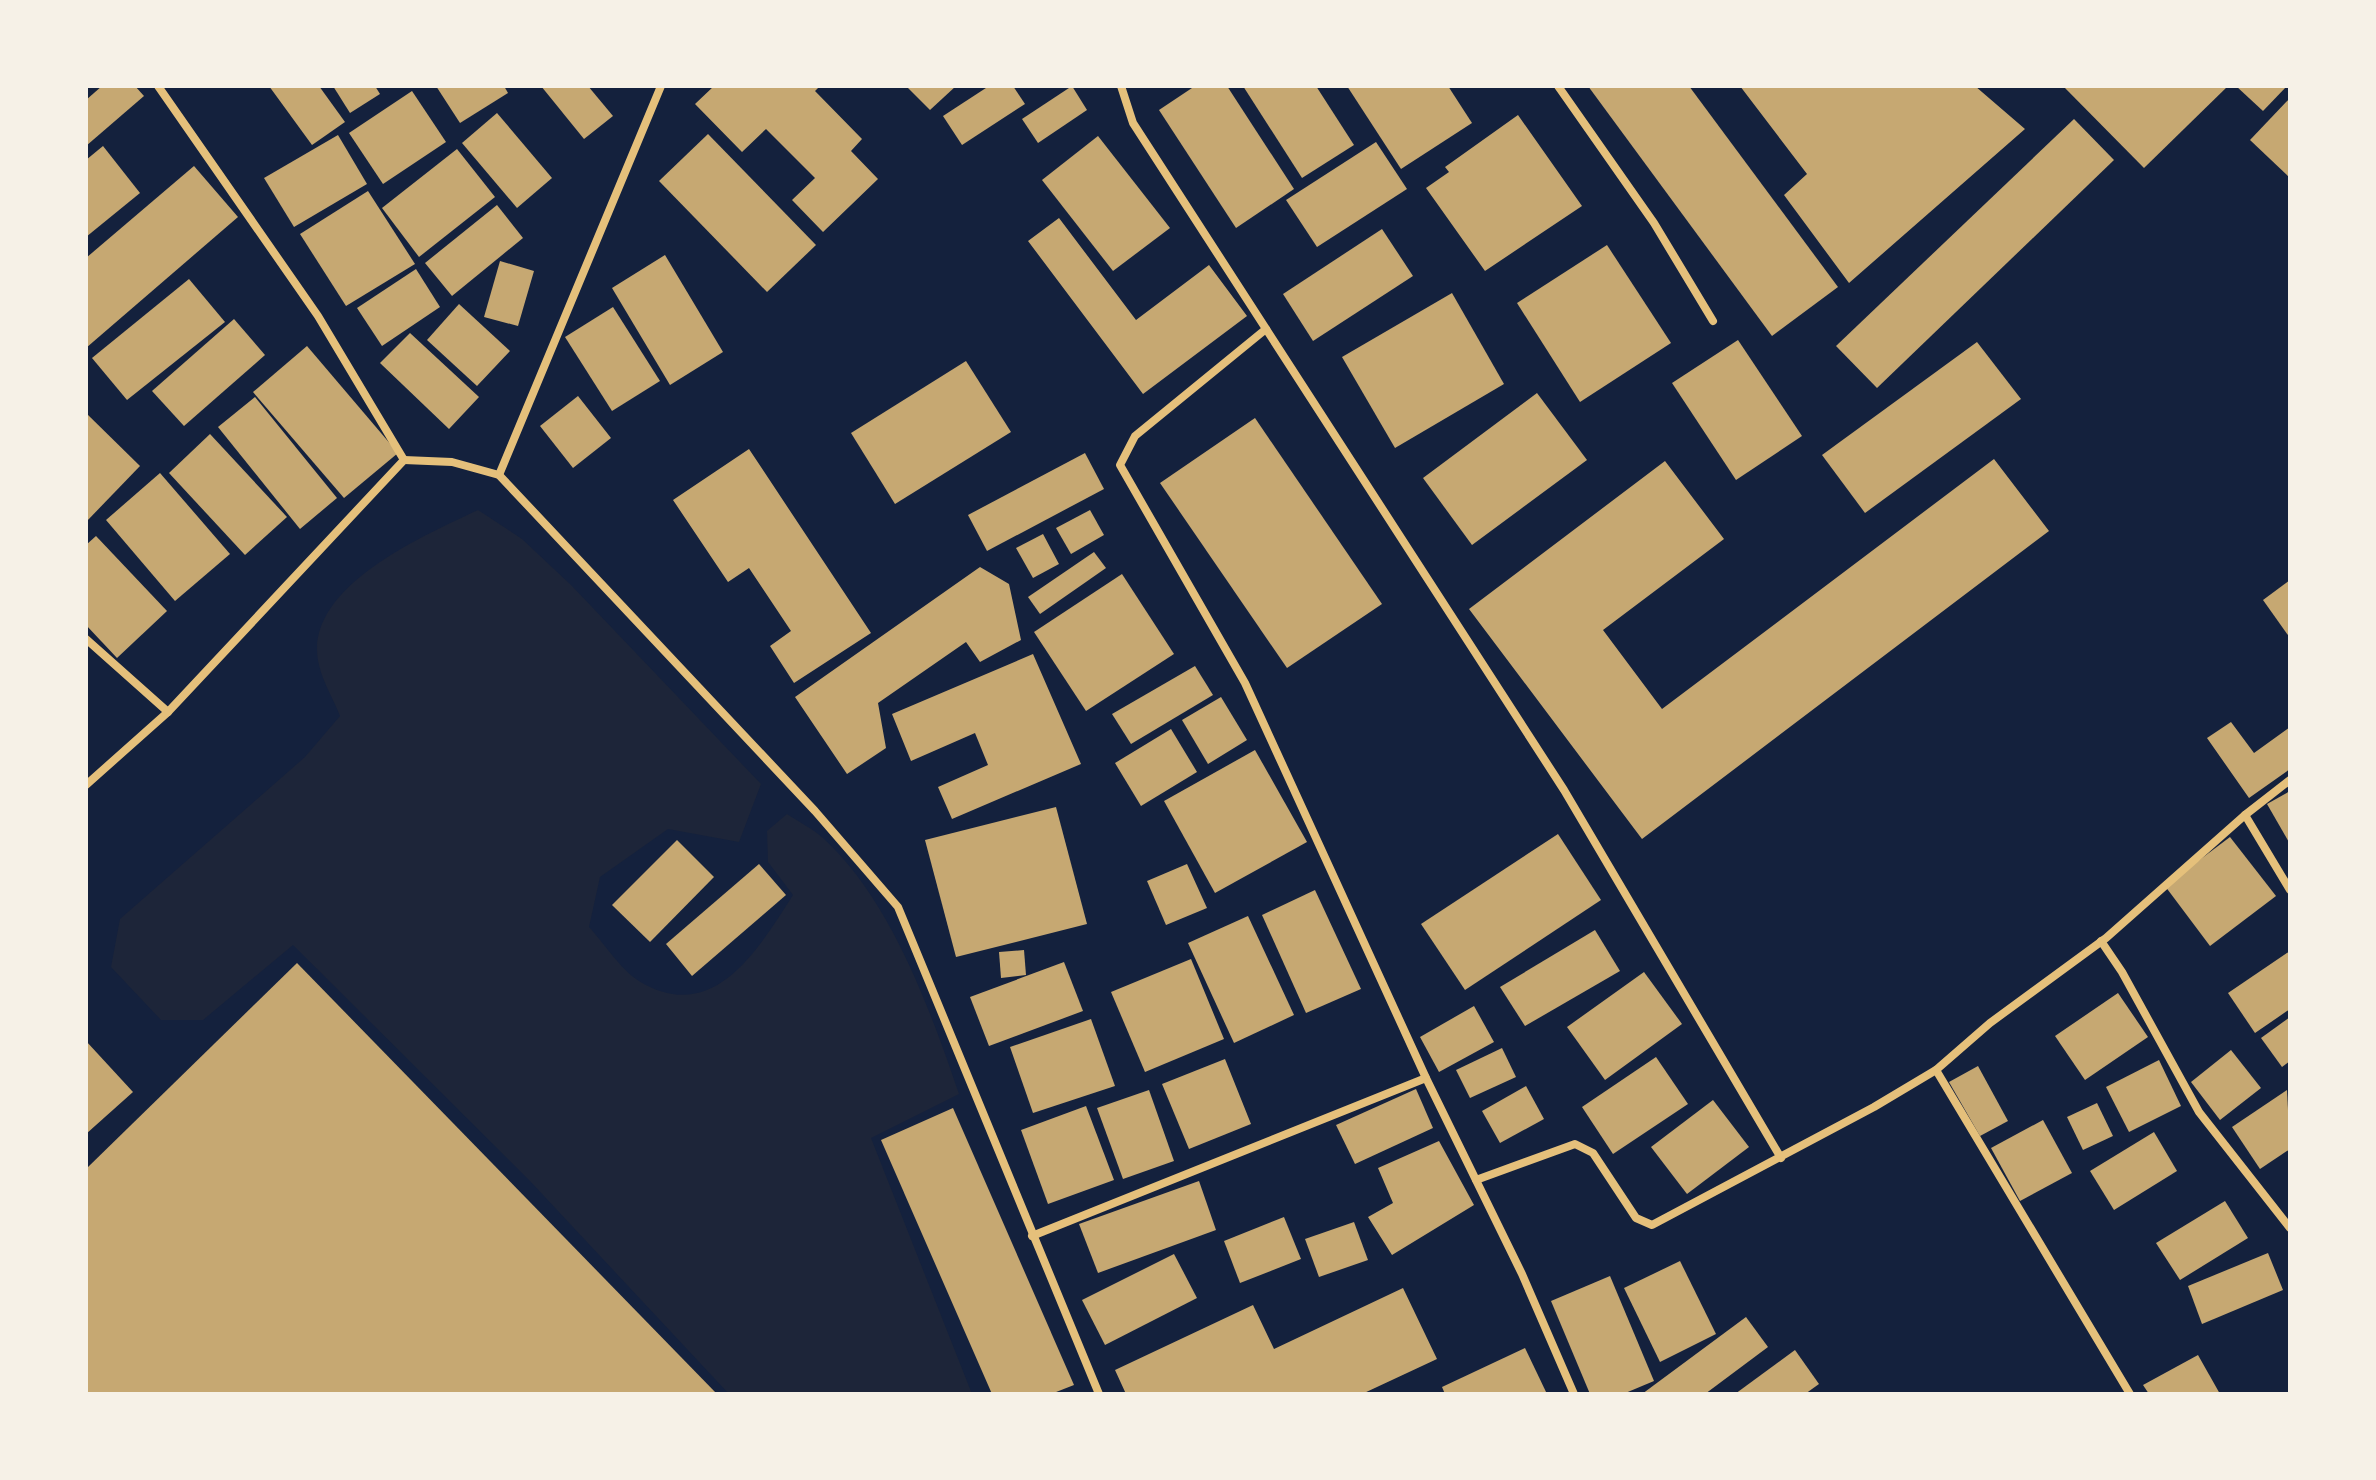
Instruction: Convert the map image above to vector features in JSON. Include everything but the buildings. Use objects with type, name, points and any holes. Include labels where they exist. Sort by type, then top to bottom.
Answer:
[{"type":"street","points":[[158,86],[318,316],[404,460]]},
{"type":"street","points":[[499,475],[661,86]]},
{"type":"street","points":[[1121,86],[1133,123],[1564,790],[1781,1158]]},
{"type":"street","points":[[1558,86],[1654,223],[1713,321]]},
{"type":"street","points":[[1266,329],[1135,436],[1120,465],[1245,683],[1426,1078],[1522,1274],[1574,1394]]},
{"type":"street","points":[[86,785],[168,712],[404,460],[452,462],[499,475],[815,811],[898,907],[1099,1394]]},
{"type":"street","points":[[86,639],[168,712]]},
{"type":"street","points":[[1476,1180],[1575,1144],[1584,1146],[1593,1153],[1636,1218],[1652,1225],[1781,1158],[1936,1070],[1990,1023],[2101,941],[2245,815],[2290,780]]},
{"type":"street","points":[[2245,815],[2290,890]]},
{"type":"street","points":[[2101,941],[2122,972],[2199,1112],[2290,1228]]},
{"type":"street","points":[[1936,1070],[2130,1394]]},
{"type":"street","points":[[1032,1236],[1229,1160],[1426,1078]]},
{"type":"shaded area","points":[[478,510],[522,539],[571,585],[761,784],[739,842],[668,829],[600,877],[589,927],[625,970],[639,981],[666,993],[690,994],[712,988],[749,958],[793,895],[768,862],[767,831],[787,814],[819,835],[847,863],[888,924],[921,992],[959,1094],[871,1138],[972,1394],[729,1394],[530,1181],[293,945],[203,1020],[161,1020],[111,967],[120,919],[305,757],[340,716],[319,665],[318,638],[328,612],[346,589],[399,550]]}]
